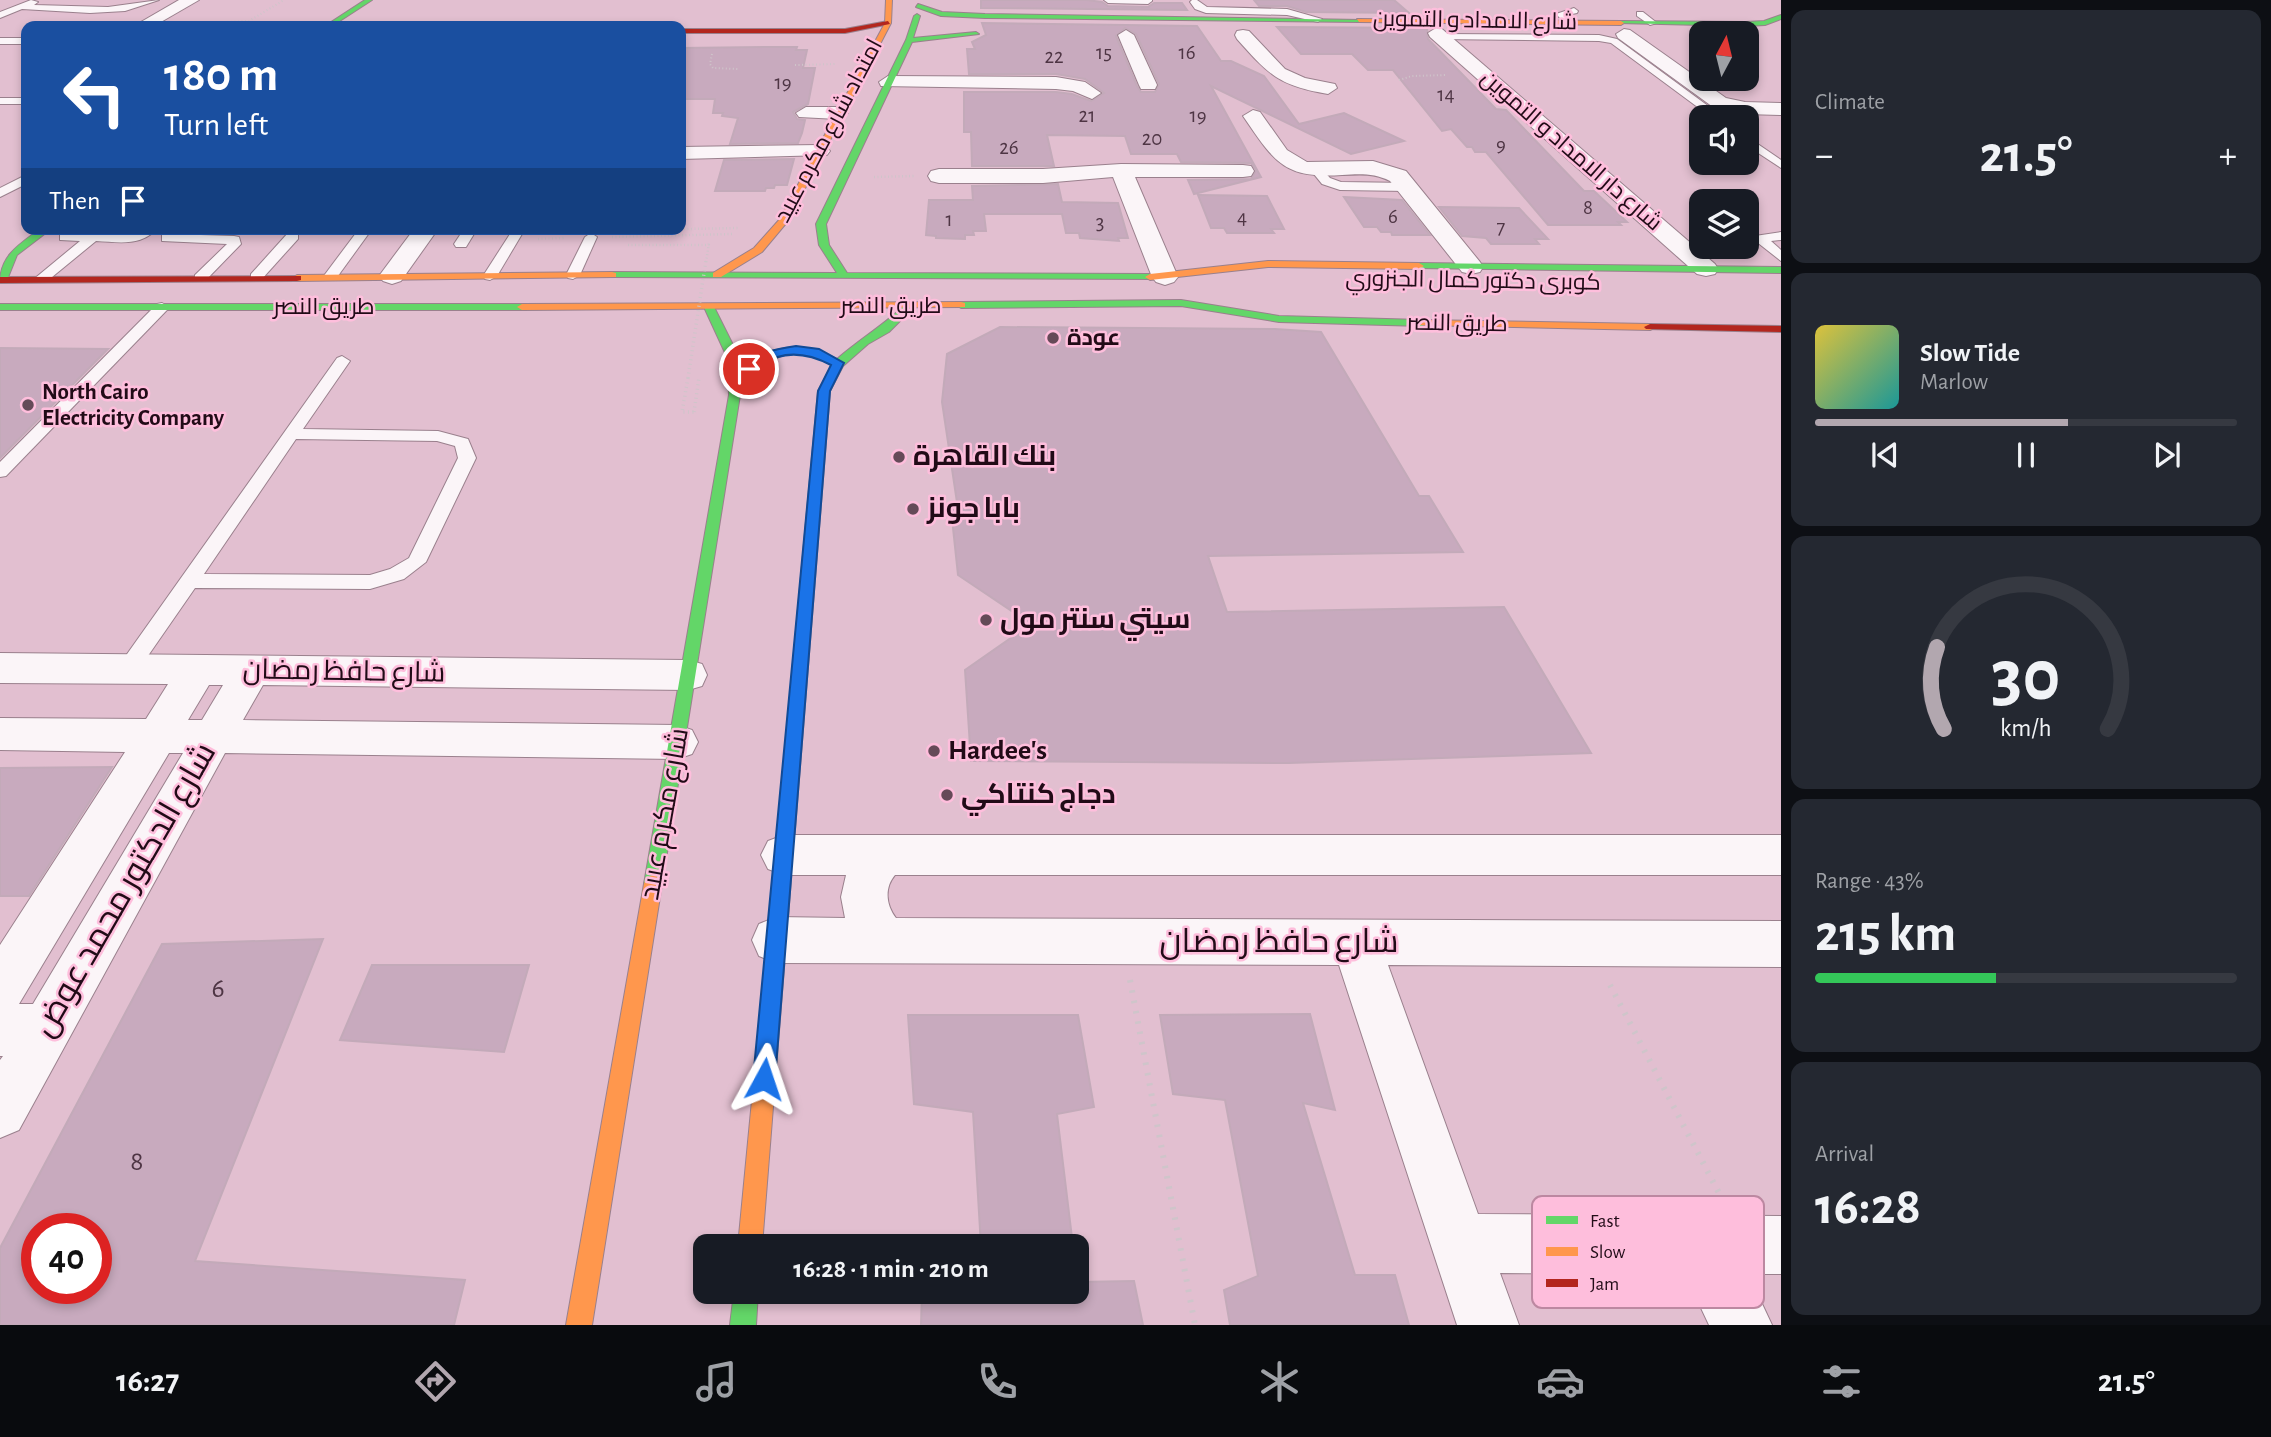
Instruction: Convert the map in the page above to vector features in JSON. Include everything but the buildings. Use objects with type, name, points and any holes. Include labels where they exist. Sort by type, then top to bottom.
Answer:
[{"type":"main road","name":"امتداد شارع مكرم عبيد","points":[[717,275],[772,235],[820,151],[887,23],[890,15],[889,0]]},
{"type":"main road","points":[[338,21],[375,3]]},
{"type":"main road","points":[[357,21],[375,3]]},
{"type":"main road","name":"امتداد شارع مكرم عبيد","points":[[844,276],[828,255],[805,241],[821,224],[841,177],[909,40],[917,3]]},
{"type":"main road","name":"شارع الامداد و التموين","points":[[917,3],[951,15],[1083,17],[1107,5],[1318,19],[1572,17],[1655,19],[1689,24]]},
{"type":"main road","name":"شارع الامداد و التموين","points":[[1759,25],[1777,11]]},
{"type":"main road","points":[[1056,33],[1023,25],[1083,17]]},
{"type":"main road","points":[[686,43],[855,30],[887,23]]},
{"type":"main road","points":[[686,31],[837,43],[867,58]]},
{"type":"main road","name":"شارع الامداد و التموين","points":[[1759,33],[1781,36]]},
{"type":"main road","points":[[909,40],[944,35],[994,34]]},
{"type":"main road","name":"شارع الامداد و التموين","points":[[1191,35],[1689,34]]},
{"type":"main road","points":[[12,236],[21,234]]},
{"type":"main road","points":[[1,279],[18,248],[37,235]]},
{"type":"main road","points":[[772,235],[805,241]]},
{"type":"main road","name":"طريق النصر","points":[[1,279],[573,275],[1165,277],[1197,270],[1268,264],[1781,270]]},
{"type":"main road","name":"كوبرى دكتور كمال الجنزوري","points":[[1165,277],[1781,284]]},
{"type":"main road","name":"طريق النصر","points":[[0,307],[709,307],[1181,303],[1279,318],[1329,322],[1781,329]]},
{"type":"main road","name":"كوبرى دكتور كمال الجنزوري","points":[[1181,303],[1346,304]]},
{"type":"main road","points":[[751,1234],[824,391],[838,363],[864,342],[885,330],[910,306]]},
{"type":"main road","name":"شارع مكرم عبيد","points":[[579,1325],[737,386],[732,350],[709,307]]},
{"type":"main road","points":[[737,386],[760,359],[776,352],[815,352],[838,363]]},
{"type":"main road","points":[[743,1325],[745,1304]]},
{"type":"street","points":[[174,21],[198,3]]},
{"type":"street","points":[[154,21],[198,3]]},
{"type":"street","points":[[1624,34],[1720,103],[1745,108],[1781,109]]},
{"type":"street","points":[[1127,35],[1148,85]]},
{"type":"street","points":[[1243,35],[1286,79],[1298,84],[1328,88]]},
{"type":"street","name":"شارع دار الامداد و التموين","points":[[1438,35],[1706,270]]},
{"type":"street","points":[[888,82],[1056,83],[1078,86],[1091,93]]},
{"type":"street","points":[[806,113],[838,113]]},
{"type":"street","points":[[1253,116],[1283,157],[1298,167],[1381,169],[1392,172],[1408,187],[1471,267]]},
{"type":"street","points":[[686,153],[820,151]]},
{"type":"street","points":[[1121,170],[1165,277]]},
{"type":"street","points":[[939,176],[1043,176],[1121,170],[1244,171]]},
{"type":"street","points":[[392,276],[422,235]]},
{"type":"street","name":"شارع حافظ رمضان","points":[[0,668],[688,675]]},
{"type":"street","name":"شارع الدكتور محمد عوض","points":[[0,989],[198,670]]},
{"type":"street","name":"شارع الدكتور محمد عوض","points":[[0,1111],[23,1029],[212,737],[251,671]]},
{"type":"street","points":[[0,734],[677,742]]},
{"type":"street","points":[[784,855],[1781,855]]},
{"type":"street","points":[[884,855],[867,876],[863,903],[867,917],[885,940]]},
{"type":"street","name":"شارع حافظ رمضان","points":[[776,940],[1589,944],[1777,951]]},
{"type":"street","points":[[1356,943],[1488,1325]]},
{"type":"street","points":[[1459,1243],[1532,1243]]},
{"type":"lane","points":[[0,5],[11,0]]},
{"type":"lane","points":[[0,15],[38,0]]},
{"type":"lane","points":[[23,7],[119,9],[137,7],[155,0]]},
{"type":"lane","points":[[1194,2],[1206,10],[1287,12],[1318,19]]},
{"type":"lane","points":[[1438,35],[1599,38],[1614,41],[1702,105]]},
{"type":"lane","points":[[0,41],[21,41]]},
{"type":"lane","points":[[0,49],[21,42]]},
{"type":"lane","points":[[0,101],[21,101]]},
{"type":"lane","points":[[1759,148],[1781,164]]},
{"type":"lane","points":[[0,193],[21,182]]},
{"type":"lane","points":[[65,237],[140,235]]},
{"type":"lane","points":[[330,277],[362,235]]},
{"type":"lane","points":[[461,244],[467,235]]},
{"type":"lane","points":[[490,276],[515,235]]},
{"type":"lane","points":[[256,277],[293,236]]},
{"type":"lane","points":[[1781,236],[1759,239],[1781,257]]},
{"type":"lane","points":[[41,279],[93,237]]},
{"type":"lane","points":[[573,275],[591,237]]},
{"type":"lane","points":[[167,238],[234,240],[234,244],[200,278]]},
{"type":"lane","points":[[0,472],[162,307]]},
{"type":"lane","points":[[127,670],[342,361]]},
{"type":"lane","points":[[188,581],[370,582],[397,574],[416,562],[467,458],[462,443],[438,436],[291,434]]},
{"type":"lane","points":[[0,448],[24,448]]},
{"type":"path","points":[[249,21],[284,0]]},
{"type":"path","points":[[711,57],[709,64],[713,68],[738,69]]},
{"type":"path","points":[[795,65],[867,58]]},
{"type":"path","points":[[1399,80],[1412,76],[1483,75]]},
{"type":"path","points":[[841,177],[939,176]]},
{"type":"path","points":[[686,232],[772,235]]},
{"type":"path","points":[[682,412],[711,234]]},
{"type":"path","points":[[686,235],[734,234]]},
{"type":"path","points":[[642,236],[676,235]]},
{"type":"path","points":[[628,244],[772,235]]},
{"type":"path","points":[[1123,941],[1195,1325]]},
{"type":"path","points":[[1589,944],[1718,1196]]},
{"type":"traffic: fast","points":[[336,21],[369,0]]},
{"type":"traffic: fast","points":[[918,6],[941,14],[985,16],[1359,20]]},
{"type":"traffic: fast","points":[[844,276],[824,245],[821,224],[909,40],[917,16]]},
{"type":"traffic: fast","points":[[1621,23],[1746,24],[1765,23],[1781,17]]},
{"type":"traffic: fast","points":[[909,40],[976,34]]},
{"type":"traffic: fast","points":[[2,280],[13,254],[38,235]]},
{"type":"traffic: fast","points":[[1419,266],[1781,270]]},
{"type":"traffic: fast","points":[[612,275],[1150,277]]},
{"type":"traffic: fast","points":[[961,305],[1181,303],[1279,319],[1422,323]]},
{"type":"traffic: fast","points":[[781,892],[824,391],[838,364],[864,342],[885,330],[910,306]]},
{"type":"traffic: fast","points":[[0,307],[522,307]]},
{"type":"traffic: fast","points":[[653,884],[735,395],[733,357],[709,307]]},
{"type":"traffic: fast","points":[[737,386],[758,363],[782,351],[809,351],[838,364]]},
{"type":"traffic: fast","points":[[743,1325],[745,1304]]},
{"type":"traffic: slow","points":[[717,275],[758,250],[783,221],[888,23],[889,0]]},
{"type":"traffic: slow","points":[[1359,20],[1621,23]]},
{"type":"traffic: slow","points":[[1150,277],[1268,264],[1419,266]]},
{"type":"traffic: slow","points":[[297,278],[612,275]]},
{"type":"traffic: slow","points":[[522,307],[961,305]]},
{"type":"traffic: slow","points":[[1422,323],[1650,327]]},
{"type":"traffic: slow","points":[[579,1325],[653,884]]},
{"type":"traffic: slow","points":[[751,1234],[781,892]]},
{"type":"traffic: jam","points":[[686,31],[845,31],[888,23]]},
{"type":"traffic: jam","points":[[0,280],[297,278]]},
{"type":"traffic: jam","points":[[1650,327],[1781,329]]},
{"type":"place","name":"عودة","points":[[1053,338]]},
{"type":"place","name":"North Cairo Electricity Company","points":[[28,405]]},
{"type":"place","name":"بنك القاهرة","points":[[899,457]]},
{"type":"place","name":"بابا جونز","points":[[913,509]]},
{"type":"place","name":"سيتي سنتر مول","points":[[986,620]]},
{"type":"place","name":"Hardee's","points":[[934,751]]},
{"type":"place","name":"دجاج كنتاكي","points":[[947,795]]},
{"type":"route","points":[[749,369],[760,359],[776,352],[796,350],[815,352],[838,363],[824,391],[764,1079]]}]
